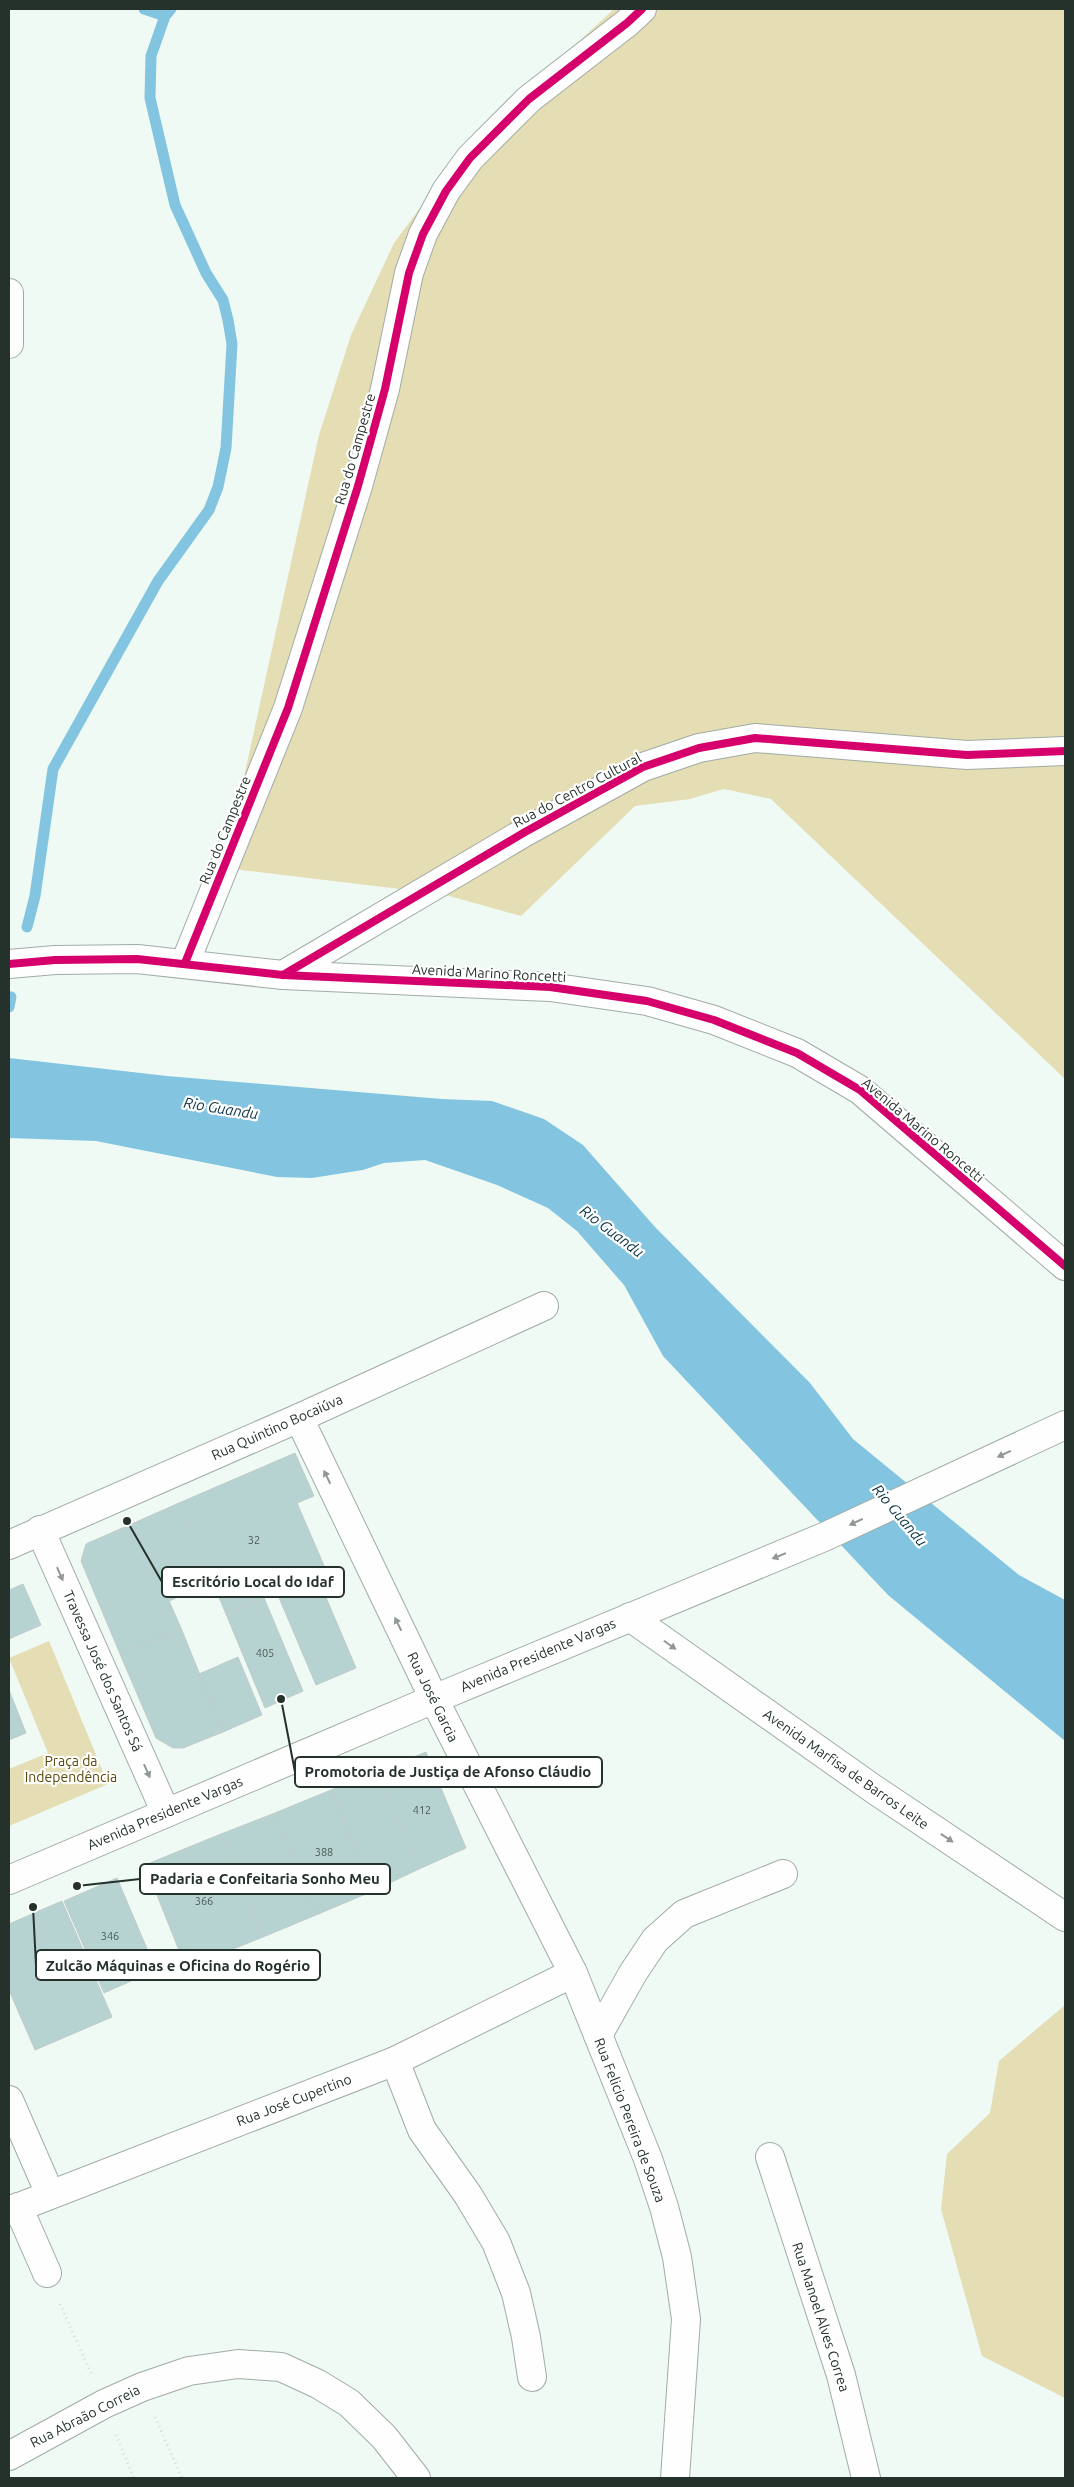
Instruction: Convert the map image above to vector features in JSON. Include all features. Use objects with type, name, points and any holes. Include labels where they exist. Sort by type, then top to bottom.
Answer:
[{"type":"street","name":"Rua do Campestre","points":[[184,963],[288,708],[358,486],[385,389],[410,273],[423,234],[446,191],[470,158],[529,99],[627,23],[642,9]]},
{"type":"street","points":[[9,293],[9,344]]},
{"type":"street","name":"Rua do Centro Cultural","points":[[283,975],[525,832],[643,767],[699,748],[755,738],[966,756],[1065,751]]},
{"type":"street","name":"Avenida Marino Roncetti","points":[[9,964],[55,960],[137,959],[283,975],[550,988],[647,1000],[714,1020],[796,1052],[860,1090],[1065,1266]]},
{"type":"street","name":"Rua Quintino Bocaiúva","points":[[9,1544],[299,1418],[544,1306]]},
{"type":"street","name":"Rua José Garcia","points":[[299,1418],[434,1699],[573,1973]]},
{"type":"street","name":"Avenida Presidente Vargas","points":[[9,1880],[434,1699],[824,1537],[1056,1429]]},
{"type":"street","name":"Travessa José dos Santos Sá","points":[[40,1530],[166,1813]]},
{"type":"street","name":"Avenida Marfisa de Barros Leite","points":[[630,1617],[875,1790],[1065,1917]]},
{"type":"street","points":[[598,2035],[633,1973],[655,1940],[684,1914],[783,1874]]},
{"type":"street","name":"Rua Felicio Pereira de Souza","points":[[573,1973],[648,2159],[677,2256],[686,2319],[675,2478]]},
{"type":"street","name":"Rua José Cupertino","points":[[13,2209],[395,2061],[573,1973]]},
{"type":"street","points":[[395,2061],[422,2130],[468,2195],[496,2242],[516,2293],[526,2337],[532,2377]]},
{"type":"street","points":[[9,2100],[50,2194]]},
{"type":"street","name":"Rua Manoel Alves Correa","points":[[770,2157],[840,2375],[866,2478]]},
{"type":"street","points":[[13,2209],[47,2273]]},
{"type":"street","name":"Rua Abraão Correia","points":[[9,2456],[104,2404],[142,2387],[189,2371],[238,2364],[281,2367],[318,2384],[349,2403],[384,2437],[416,2478]]},
{"type":"path","points":[[142,2387],[182,2478]]},
{"type":"green space","points":[[614,9],[1065,9],[1065,1079],[771,799],[724,789],[690,799],[635,806],[521,916],[442,894],[224,868],[319,435],[351,335],[394,243],[466,146]]},
{"type":"green space","name":"Praça da Independência","points":[[49,1641],[108,1784],[9,1826],[9,1769],[48,1753],[9,1658]]},
{"type":"green space","points":[[1065,2005],[1065,2398],[982,2356],[941,2209],[947,2154],[990,2113],[999,2061]]},
{"type":"water","name":"Rio Guandu","points":[[9,1058],[167,1076],[442,1099],[492,1101],[544,1119],[583,1145],[655,1227],[810,1383],[853,1439],[1019,1575],[1065,1600],[1065,1741],[888,1595],[663,1356],[624,1285],[577,1231],[548,1208],[497,1185],[425,1160],[384,1163],[363,1170],[312,1178],[277,1177],[96,1141],[9,1138]]},
{"type":"building","points":[[295,1453],[314,1496],[297,1503],[332,1584],[322,1588],[356,1668],[316,1685],[277,1593],[226,1614],[179,1503]]},
{"type":"building","points":[[179,1503],[210,1576],[188,1586],[190,1592],[169,1601],[181,1628],[120,1654],[81,1561],[86,1544]]},
{"type":"building","points":[[23,1584],[41,1625],[9,1639],[9,1590]]},
{"type":"building","points":[[264,1598],[303,1691],[265,1708],[226,1614]]},
{"type":"building","points":[[181,1628],[223,1732],[183,1748],[173,1748],[156,1738],[120,1654]]},
{"type":"building","points":[[238,1657],[262,1715],[223,1732],[199,1674]]},
{"type":"building","points":[[9,1690],[26,1733],[9,1740]]},
{"type":"building","points":[[426,1752],[466,1848],[419,1869],[377,1772]]},
{"type":"building","points":[[377,1772],[419,1869],[373,1891],[331,1790]]},
{"type":"building","points":[[331,1790],[373,1891],[316,1915],[275,1813]]},
{"type":"building","points":[[275,1813],[316,1915],[263,1937],[221,1834]]},
{"type":"building","points":[[221,1834],[263,1937],[186,1968],[145,1865]]},
{"type":"building","points":[[117,1878],[156,1970],[104,1993],[64,1901]]},
{"type":"building","points":[[62,1901],[112,2017],[35,2050],[9,1990],[9,1924]]},
{"type":"waterway","points":[[144,9],[165,16]]},
{"type":"waterway","points":[[27,927],[35,896],[53,769],[158,581],[209,510],[218,487],[226,448],[232,344],[228,320],[223,300],[206,273],[175,205],[150,98],[151,56],[165,16],[171,9]]},
{"type":"waterway","points":[[9,1007],[11,997]]},
{"type":"cycle path","points":[[185,963],[288,708],[358,486],[385,389],[409,273],[423,234],[446,191],[470,158],[529,99],[627,23],[642,9]]},
{"type":"cycle path","points":[[283,975],[525,832],[643,767],[699,748],[755,738],[967,755],[1065,751]]},
{"type":"cycle path","points":[[9,964],[55,960],[137,959],[283,975],[550,987],[647,1001],[714,1020],[797,1053],[860,1090],[1065,1266]]},
{"type":"place","name":"Escritório Local do Idaf","points":[[127,1521]]},
{"type":"place","name":"Promotoria de Justiça de Afonso Cláudio","points":[[281,1699]]},
{"type":"place","name":"Padaria e Confeitaria Sonho Meu","points":[[77,1886]]},
{"type":"place","name":"Zulcão Máquinas e Oficina do Rogério","points":[[33,1907]]}]
